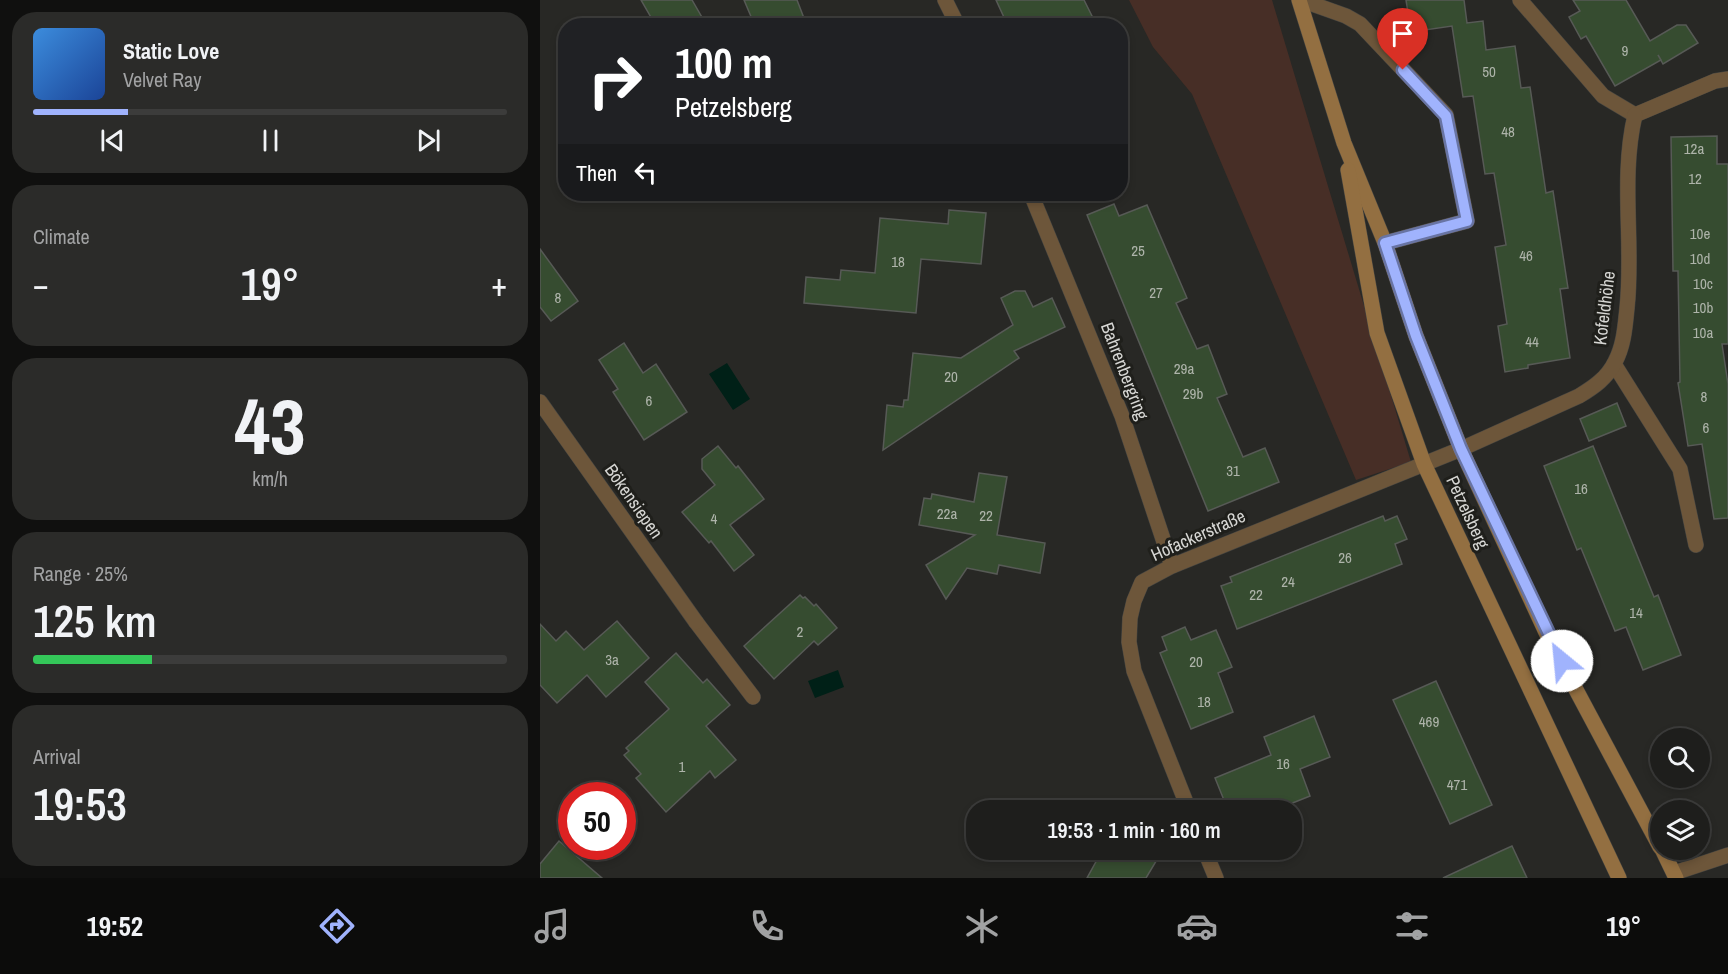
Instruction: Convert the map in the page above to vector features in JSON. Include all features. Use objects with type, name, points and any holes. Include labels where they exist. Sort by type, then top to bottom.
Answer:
[{"type":"main road","name":"Petzelsberg","points":[[1300,0],[1344,142],[1385,243],[1416,336],[1461,449],[1551,641],[1650,827]]},
{"type":"main road","name":"Petzelsberg","points":[[1344,142],[1377,333],[1424,464],[1619,878]]},
{"type":"main road","name":"Petzelsberg","points":[[1667,860],[1675,875]]},
{"type":"street","points":[[945,0],[953,18]]},
{"type":"street","name":"Petzelsberg","points":[[1300,0],[1346,16],[1360,24],[1446,116],[1467,221],[1385,243]]},
{"type":"street","points":[[1520,0],[1603,96],[1635,115],[1715,81],[1728,79]]},
{"type":"street","name":"Kofeldhöhe","points":[[1461,449],[1579,396],[1595,386],[1614,364],[1624,340],[1628,297],[1628,162],[1635,115]]},
{"type":"street","name":"Bahrenbergring","points":[[1034,201],[1122,416],[1172,566]]},
{"type":"street","points":[[1614,364],[1680,469],[1696,545]]},
{"type":"street","name":"Bökensiepen","points":[[540,402],[696,622],[753,697]]},
{"type":"street","name":"Hofackerstraße","points":[[1185,800],[1134,671],[1130,649],[1130,618],[1142,582],[1172,566],[1461,449]]},
{"type":"street","points":[[1675,875],[1728,855]]},
{"type":"street","points":[[1209,860],[1216,878]]},
{"type":"shaded area","points":[[1129,0],[1272,0],[1411,462],[1356,480],[1192,94],[1153,47]]},
{"type":"shaded area","points":[[727,363],[750,399],[733,410],[709,374]]},
{"type":"shaded area","points":[[838,670],[844,687],[815,698],[808,681]]},
{"type":"building","points":[[641,0],[692,0],[702,18],[651,18]]},
{"type":"building","points":[[744,0],[797,0],[804,18],[752,18]]},
{"type":"building","points":[[996,0],[1084,0],[1093,18],[1004,18]]},
{"type":"building","points":[[1406,0],[1464,0],[1467,23],[1483,21],[1486,50],[1515,46],[1521,88],[1530,87],[1546,193],[1553,191],[1568,288],[1560,289],[1570,358],[1528,365],[1528,368],[1505,372],[1498,326],[1507,324],[1495,247],[1506,245],[1494,173],[1485,174],[1473,96],[1463,97],[1452,26],[1411,32]]},
{"type":"building","points":[[1573,0],[1626,0],[1650,41],[1677,25],[1686,25],[1698,43],[1663,64],[1661,60],[1615,86],[1586,36],[1581,39],[1569,17],[1580,11]]},
{"type":"building","points":[[1717,136],[1717,164],[1728,164],[1728,344],[1722,344],[1728,384],[1728,518],[1714,519],[1702,444],[1688,446],[1678,383],[1680,382],[1678,271],[1673,271],[1671,137]]},
{"type":"building","points":[[1114,204],[1119,216],[1147,205],[1187,298],[1176,303],[1197,349],[1208,345],[1227,394],[1217,398],[1243,457],[1265,448],[1279,482],[1208,511],[1087,215]]},
{"type":"building","points":[[949,210],[986,213],[981,264],[921,259],[916,313],[804,303],[806,277],[840,280],[841,270],[875,273],[880,218],[948,224]]},
{"type":"building","points":[[540,249],[578,301],[551,321],[540,307]]},
{"type":"building","points":[[1015,291],[1025,291],[1033,307],[1052,298],[1065,327],[1014,351],[1019,358],[883,450],[887,405],[903,407],[904,400],[908,400],[913,353],[961,358],[1013,325],[1001,298]]},
{"type":"building","points":[[624,343],[643,373],[656,364],[687,412],[644,440],[613,392],[618,389],[599,360]]},
{"type":"building","points":[[1617,403],[1626,426],[1589,441],[1580,419]]},
{"type":"building","points":[[718,446],[736,468],[738,466],[764,499],[730,525],[754,555],[734,571],[711,541],[709,543],[682,512],[715,485],[702,469],[702,459]]},
{"type":"building","points":[[1593,446],[1654,597],[1658,595],[1681,655],[1643,670],[1626,627],[1615,631],[1581,548],[1577,550],[1544,466]]},
{"type":"building","points":[[979,473],[1007,477],[997,535],[1045,543],[1040,573],[999,565],[997,574],[967,568],[946,599],[926,565],[975,535],[919,525],[924,498],[931,499],[932,494],[974,502]]},
{"type":"building","points":[[1383,516],[1385,521],[1397,516],[1407,539],[1395,544],[1402,564],[1237,629],[1221,586],[1232,582],[1230,577]]},
{"type":"building","points":[[800,595],[814,606],[816,604],[837,628],[818,645],[814,641],[774,679],[744,646]]},
{"type":"building","points":[[617,621],[649,658],[606,697],[587,675],[557,703],[540,685],[540,624],[556,641],[566,631],[584,650]]},
{"type":"building","points":[[1185,627],[1191,640],[1216,630],[1232,667],[1218,673],[1233,712],[1191,729],[1160,653],[1167,650],[1162,637]]},
{"type":"building","points":[[676,653],[703,683],[707,679],[730,705],[706,726],[736,760],[715,778],[710,771],[666,812],[636,778],[641,774],[624,755],[629,751],[626,748],[669,709],[645,682]]},
{"type":"building","points":[[1436,681],[1492,805],[1450,824],[1393,700]]},
{"type":"building","points":[[1314,716],[1330,757],[1300,769],[1310,796],[1300,800],[1224,800],[1215,778],[1271,755],[1264,737]]},
{"type":"building","points":[[558,842],[558,860],[581,860],[602,878],[540,878],[540,864]]},
{"type":"building","points":[[1512,846],[1527,878],[1443,878],[1501,851]]},
{"type":"building","points":[[1097,860],[1157,860],[1146,878],[1087,878]]},
{"type":"route","points":[[1403,70],[1446,116],[1467,221],[1385,243],[1416,336],[1461,449],[1562,661]]}]
